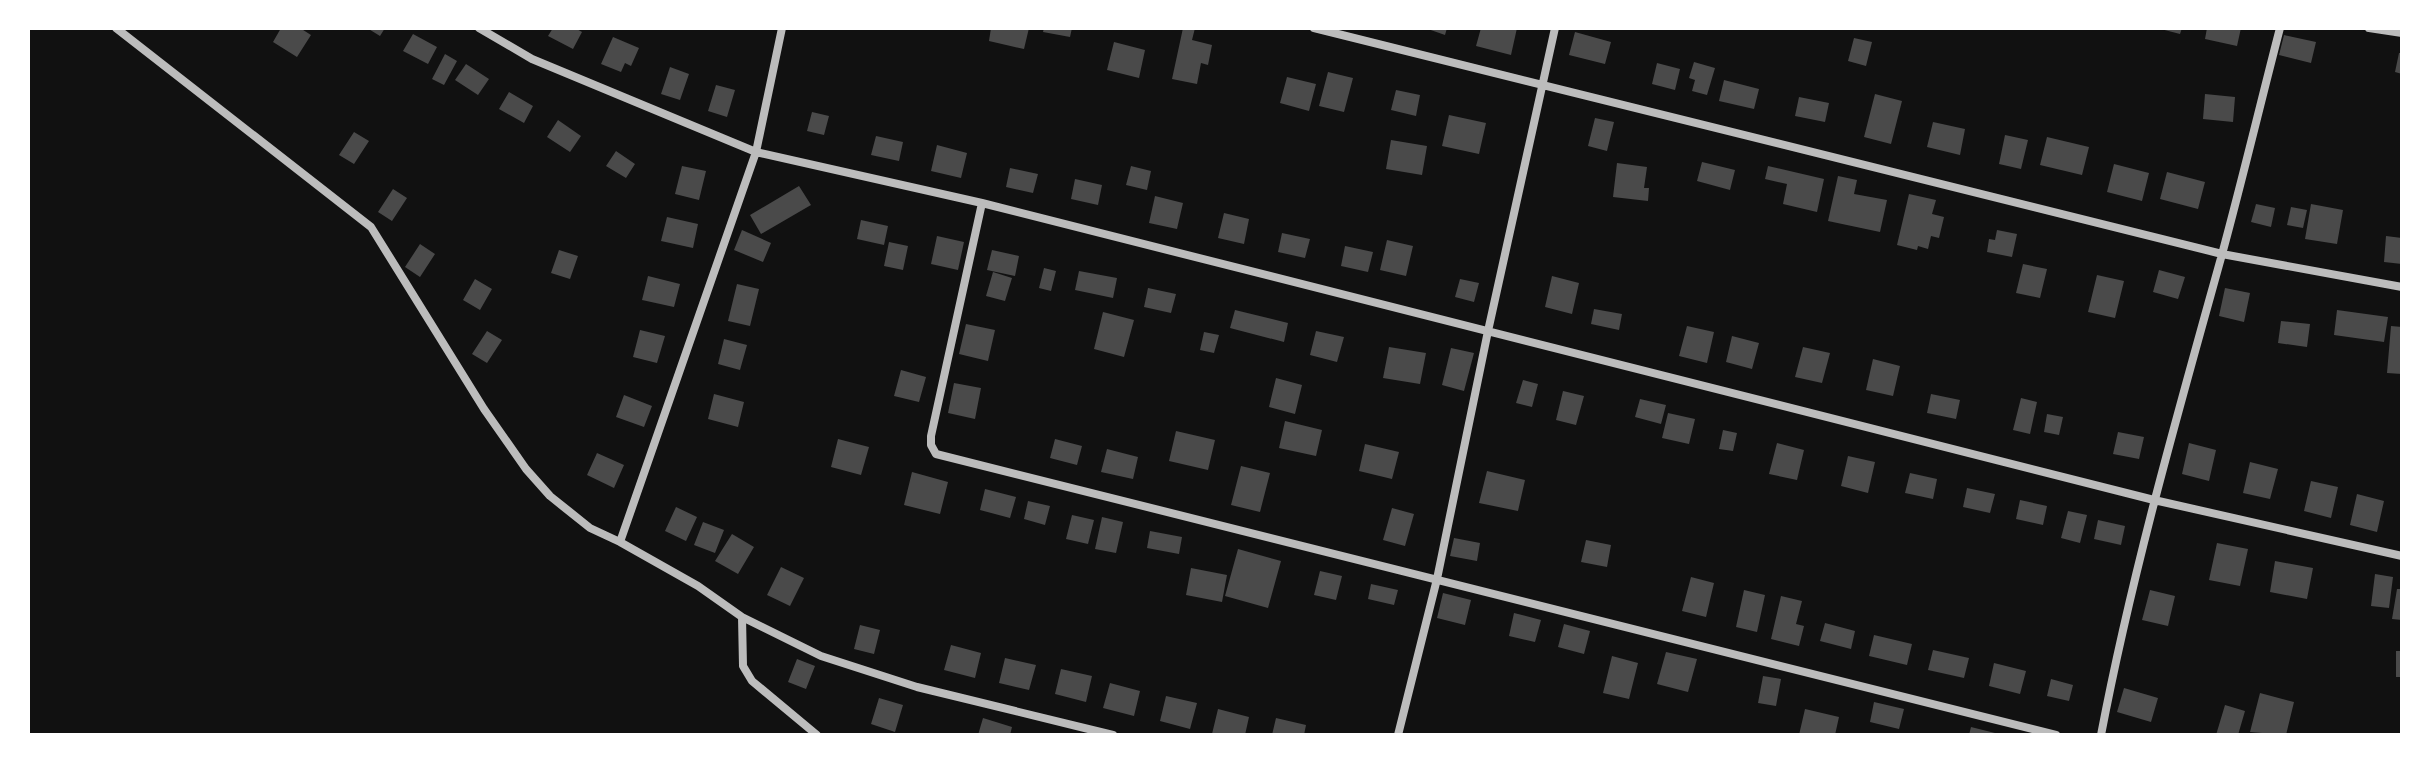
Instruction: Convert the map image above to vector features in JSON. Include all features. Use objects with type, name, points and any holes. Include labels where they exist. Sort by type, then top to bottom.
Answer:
[{"type":"street","points":[[116,28],[371,227],[484,409],[526,469],[550,496],[590,528],[698,586],[742,617],[821,656],[890,678],[1113,735]]},
{"type":"street","points":[[479,28],[532,59],[756,152],[982,203],[2154,500],[2402,556]]},
{"type":"street","points":[[620,542],[756,152],[782,28]]},
{"type":"street","points":[[1314,28],[2222,254],[2402,287]]},
{"type":"street","points":[[1398,735],[1437,579],[1555,28]]},
{"type":"street","points":[[2101,735],[2121,630],[2280,28]]},
{"type":"street","points":[[2369,28],[2402,33]]},
{"type":"street","points":[[982,203],[931,436],[933,450],[941,456],[2056,735]]},
{"type":"street","points":[[742,617],[743,666],[752,681],[817,735]]},
{"type":"building","points":[[281,28],[300,28],[311,35],[297,57],[273,42]]},
{"type":"building","points":[[367,28],[385,28],[380,36]]},
{"type":"building","points":[[553,28],[575,28],[582,32],[573,49],[548,36]]},
{"type":"building","points":[[991,28],[1029,28],[1024,49],[989,41]]},
{"type":"building","points":[[1044,28],[1072,28],[1070,37],[1043,32]]},
{"type":"building","points":[[1183,28],[1195,28],[1192,40],[1212,45],[1208,65],[1201,63],[1197,84],[1172,79]]},
{"type":"building","points":[[1425,28],[1447,28],[1445,35]]},
{"type":"building","points":[[1481,28],[1517,28],[1511,55],[1476,46]]},
{"type":"building","points":[[2157,28],[2182,28],[2180,34]]},
{"type":"building","points":[[2207,28],[2241,28],[2237,46],[2205,39]]},
{"type":"building","points":[[1575,32],[1611,42],[1605,64],[1569,55]]},
{"type":"building","points":[[413,34],[437,47],[428,64],[403,51]]},
{"type":"building","points":[[2284,35],[2316,42],[2311,63],[2279,55]]},
{"type":"building","points":[[613,37],[639,48],[631,66],[625,63],[621,72],[601,64]]},
{"type":"building","points":[[1854,38],[1872,42],[1866,66],[1848,61]]},
{"type":"building","points":[[1114,42],[1145,50],[1139,78],[1107,70]]},
{"type":"building","points":[[2399,53],[2402,53],[2402,74],[2395,72]]},
{"type":"building","points":[[445,54],[457,61],[444,85],[432,79]]},
{"type":"building","points":[[1694,62],[1715,68],[1707,95],[1692,91],[1695,80],[1689,78]]},
{"type":"building","points":[[1657,63],[1680,69],[1675,90],[1652,84]]},
{"type":"building","points":[[466,64],[489,79],[478,95],[455,80]]},
{"type":"building","points":[[670,67],[689,74],[680,100],[661,94]]},
{"type":"building","points":[[1328,72],[1353,78],[1344,112],[1319,106]]},
{"type":"building","points":[[1287,77],[1316,84],[1309,111],[1280,103]]},
{"type":"building","points":[[1724,80],[1759,89],[1754,109],[1719,101]]},
{"type":"building","points":[[716,85],[735,90],[727,117],[708,111]]},
{"type":"building","points":[[1396,90],[1420,95],[1416,116],[1391,110]]},
{"type":"building","points":[[509,92],[533,106],[524,123],[499,109]]},
{"type":"building","points":[[1875,94],[1902,101],[1891,144],[1864,137]]},
{"type":"building","points":[[2205,94],[2235,97],[2233,122],[2203,119]]},
{"type":"building","points":[[1799,97],[1829,103],[1825,122],[1795,116]]},
{"type":"building","points":[[812,112],[829,116],[824,135],[807,131]]},
{"type":"building","points":[[1449,115],[1486,123],[1479,154],[1442,146]]},
{"type":"building","points":[[1595,118],[1614,122],[1607,151],[1588,146]]},
{"type":"building","points":[[558,120],[581,136],[570,152],[547,137]]},
{"type":"building","points":[[1933,122],[1965,129],[1960,155],[1927,147]]},
{"type":"building","points":[[354,132],[369,141],[354,164],[339,155]]},
{"type":"building","points":[[2005,135],[2028,140],[2021,169],[1999,164]]},
{"type":"building","points":[[876,136],[903,142],[899,161],[871,155]]},
{"type":"building","points":[[2047,137],[2089,147],[2082,175],[2040,165]]},
{"type":"building","points":[[1391,140],[1427,146],[1422,175],[1386,169]]},
{"type":"building","points":[[937,145],[967,153],[961,178],[931,171]]},
{"type":"building","points":[[616,151],[635,164],[626,178],[606,166]]},
{"type":"building","points":[[1702,162],[1735,170],[1730,190],[1697,181]]},
{"type":"building","points":[[1617,163],[1647,167],[1644,188],[1649,188],[1648,201],[1613,197]]},
{"type":"building","points":[[2114,164],[2149,173],[2142,201],[2107,192]]},
{"type":"building","points":[[682,166],[706,171],[699,200],[675,194]]},
{"type":"building","points":[[1131,166],[1151,171],[1147,190],[1126,185]]},
{"type":"building","points":[[1768,166],[1824,179],[1817,212],[1783,204],[1787,184],[1765,179]]},
{"type":"building","points":[[1010,168],[1038,174],[1033,193],[1006,187]]},
{"type":"building","points":[[2167,172],[2205,182],[2198,209],[2160,199]]},
{"type":"building","points":[[1838,176],[1857,180],[1854,194],[1887,200],[1880,232],[1828,221]]},
{"type":"building","points":[[1075,179],[1102,185],[1098,205],[1071,199]]},
{"type":"building","points":[[799,186],[811,205],[761,234],[750,215]]},
{"type":"building","points":[[393,189],[407,198],[392,221],[378,212]]},
{"type":"building","points":[[1909,194],[1936,200],[1932,214],[1944,217],[1939,238],[1931,236],[1928,249],[1897,245]]},
{"type":"building","points":[[1155,196],[1183,203],[1177,229],[1149,223]]},
{"type":"building","points":[[2256,204],[2275,208],[2271,227],[2251,222]]},
{"type":"building","points":[[2311,204],[2343,210],[2337,244],[2305,239]]},
{"type":"building","points":[[2291,207],[2307,210],[2303,228],[2287,225]]},
{"type":"building","points":[[1224,213],[1249,219],[1244,244],[1218,238]]},
{"type":"building","points":[[667,217],[698,224],[693,248],[661,241]]},
{"type":"building","points":[[861,220],[888,226],[884,245],[857,239]]},
{"type":"building","points":[[742,230],[771,243],[763,262],[734,250]]},
{"type":"building","points":[[1997,230],[2017,234],[2012,257],[1987,252],[1989,239],[1995,240]]},
{"type":"building","points":[[1282,233],[1310,239],[1305,258],[1278,252]]},
{"type":"building","points":[[937,236],[964,242],[958,270],[931,264]]},
{"type":"building","points":[[2386,236],[2402,238],[2402,264],[2384,262]]},
{"type":"building","points":[[1387,240],[1413,246],[1406,276],[1380,270]]},
{"type":"building","points":[[889,242],[908,246],[903,270],[884,266]]},
{"type":"building","points":[[420,244],[435,254],[420,277],[405,267]]},
{"type":"building","points":[[1345,246],[1373,252],[1368,272],[1341,266]]},
{"type":"building","points":[[559,250],[578,256],[570,279],[551,273]]},
{"type":"building","points":[[992,250],[1019,256],[1015,276],[987,270]]},
{"type":"building","points":[[2023,264],[2047,269],[2040,298],[2016,293]]},
{"type":"building","points":[[1044,268],[1056,271],[1051,291],[1039,288]]},
{"type":"building","points":[[2159,270],[2185,277],[2178,299],[2153,292]]},
{"type":"building","points":[[1079,271],[1117,278],[1113,298],[1075,290]]},
{"type":"building","points":[[993,272],[1012,278],[1005,301],[986,296]]},
{"type":"building","points":[[2097,275],[2124,281],[2115,318],[2088,312]]},
{"type":"building","points":[[648,276],[680,284],[674,307],[642,300]]},
{"type":"building","points":[[1552,276],[1579,283],[1572,314],[1545,307]]},
{"type":"building","points":[[475,279],[492,289],[480,310],[463,300]]},
{"type":"building","points":[[1460,279],[1479,283],[1474,302],[1455,297]]},
{"type":"building","points":[[737,284],[759,289],[750,326],[728,321]]},
{"type":"building","points":[[1148,288],[1176,294],[1171,313],[1144,307]]},
{"type":"building","points":[[2225,288],[2250,293],[2244,322],[2219,316]]},
{"type":"building","points":[[1594,309],[1622,314],[1619,330],[1591,324]]},
{"type":"building","points":[[1235,310],[1288,323],[1284,342],[1230,328]]},
{"type":"building","points":[[2337,310],[2388,317],[2384,342],[2334,335]]},
{"type":"building","points":[[1103,312],[1134,320],[1124,357],[1094,349]]},
{"type":"building","points":[[2281,321],[2310,324],[2307,347],[2278,343]]},
{"type":"building","points":[[966,324],[995,330],[988,361],[959,354]]},
{"type":"building","points":[[1687,326],[1714,332],[1707,363],[1679,356]]},
{"type":"building","points":[[2391,326],[2402,327],[2402,374],[2387,373]]},
{"type":"building","points":[[640,330],[665,336],[657,363],[633,357]]},
{"type":"building","points":[[487,331],[502,340],[487,363],[472,354]]},
{"type":"building","points":[[1316,331],[1344,337],[1337,362],[1310,355]]},
{"type":"building","points":[[1204,332],[1219,335],[1214,353],[1200,350]]},
{"type":"building","points":[[1732,336],[1759,343],[1752,369],[1726,362]]},
{"type":"building","points":[[724,339],[747,345],[740,370],[718,364]]},
{"type":"building","points":[[1389,347],[1426,353],[1420,384],[1383,378]]},
{"type":"building","points":[[1803,347],[1830,353],[1822,383],[1795,377]]},
{"type":"building","points":[[1451,348],[1474,353],[1464,391],[1442,385]]},
{"type":"building","points":[[1873,359],[1900,366],[1893,396],[1866,390]]},
{"type":"building","points":[[901,370],[926,377],[919,402],[894,396]]},
{"type":"building","points":[[1276,378],[1302,385],[1295,414],[1269,407]]},
{"type":"building","points":[[1523,380],[1538,384],[1532,407],[1516,403]]},
{"type":"building","points":[[954,383],[981,388],[975,419],[948,413]]},
{"type":"building","points":[[1563,391],[1584,396],[1576,425],[1556,420]]},
{"type":"building","points":[[714,394],[744,402],[738,427],[708,419]]},
{"type":"building","points":[[1931,394],[1960,400],[1956,419],[1927,413]]},
{"type":"building","points":[[624,395],[652,406],[644,427],[616,417]]},
{"type":"building","points":[[2021,398],[2037,402],[2030,434],[2013,430]]},
{"type":"building","points":[[1640,399],[1666,405],[1661,424],[1635,417]]},
{"type":"building","points":[[1668,413],[1695,419],[1689,444],[1662,438]]},
{"type":"building","points":[[2047,414],[2063,417],[2059,435],[2044,432]]},
{"type":"building","points":[[1285,421],[1322,430],[1316,456],[1279,448]]},
{"type":"building","points":[[1723,430],[1737,433],[1733,451],[1719,449]]},
{"type":"building","points":[[1176,431],[1215,440],[1208,470],[1169,461]]},
{"type":"building","points":[[2118,432],[2144,437],[2139,459],[2113,454]]},
{"type":"building","points":[[838,439],[869,447],[861,475],[831,467]]},
{"type":"building","points":[[1055,439],[1082,446],[1077,465],[1050,458]]},
{"type":"building","points":[[1777,443],[1804,450],[1797,480],[1769,474]]},
{"type":"building","points":[[2189,443],[2216,450],[2209,481],[2182,474]]},
{"type":"building","points":[[1365,444],[1399,452],[1392,479],[1359,471]]},
{"type":"building","points":[[1107,449],[1138,457],[1133,479],[1101,472]]},
{"type":"building","points":[[597,453],[624,465],[614,488],[587,475]]},
{"type":"building","points":[[1848,456],[1875,462],[1868,493],[1841,486]]},
{"type":"building","points":[[2250,462],[2278,469],[2270,499],[2243,493]]},
{"type":"building","points":[[1241,466],[1270,473],[1260,512],[1231,505]]},
{"type":"building","points":[[1487,471],[1525,480],[1518,511],[1479,503]]},
{"type":"building","points":[[912,472],[948,482],[940,514],[904,505]]},
{"type":"building","points":[[1910,473],[1937,479],[1933,499],[1905,493]]},
{"type":"building","points":[[2311,481],[2338,487],[2331,518],[2304,511]]},
{"type":"building","points":[[1967,488],[1995,494],[1990,513],[1963,507]]},
{"type":"building","points":[[985,489],[1016,497],[1010,518],[980,510]]},
{"type":"building","points":[[2357,494],[2384,501],[2377,532],[2350,525]]},
{"type":"building","points":[[2020,500],[2047,506],[2043,525],[2016,519]]},
{"type":"building","points":[[1028,501],[1050,506],[1045,525],[1024,519]]},
{"type":"building","points":[[676,507],[697,517],[686,541],[665,531]]},
{"type":"building","points":[[1392,508],[1414,514],[1405,546],[1383,540]]},
{"type":"building","points":[[2068,511],[2087,515],[2080,543],[2061,538]]},
{"type":"building","points":[[1072,515],[1094,520],[1088,544],[1066,539]]},
{"type":"building","points":[[1102,517],[1123,522],[1116,553],[1095,549]]},
{"type":"building","points":[[2098,520],[2125,526],[2121,545],[2094,539]]},
{"type":"building","points":[[703,522],[724,530],[715,553],[694,545]]},
{"type":"building","points":[[1150,531],[1182,537],[1179,554],[1147,548]]},
{"type":"building","points":[[732,534],[754,547],[738,574],[715,561]]},
{"type":"building","points":[[1454,538],[1480,543],[1477,561],[1450,556]]},
{"type":"building","points":[[1586,540],[1611,545],[1607,567],[1581,562]]},
{"type":"building","points":[[2217,543],[2248,549],[2240,586],[2209,580]]},
{"type":"building","points":[[1238,549],[1281,561],[1268,608],[1225,596]]},
{"type":"building","points":[[2275,561],[2313,568],[2307,599],[2270,592]]},
{"type":"building","points":[[781,567],[804,578],[790,606],[767,595]]},
{"type":"building","points":[[1191,568],[1227,575],[1222,602],[1186,595]]},
{"type":"building","points":[[1320,571],[1342,576],[1336,600],[1314,595]]},
{"type":"building","points":[[2375,574],[2393,577],[2389,608],[2371,606]]},
{"type":"building","points":[[1691,577],[1714,583],[1706,617],[1682,611]]},
{"type":"building","points":[[1371,584],[1398,590],[1394,605],[1368,599]]},
{"type":"building","points":[[2397,589],[2402,589],[2402,620],[2392,619]]},
{"type":"building","points":[[1744,590],[1765,595],[1757,632],[1736,627]]},
{"type":"building","points":[[2150,590],[2175,596],[2168,626],[2142,620]]},
{"type":"building","points":[[1443,593],[1471,600],[1465,625],[1437,618]]},
{"type":"building","points":[[1781,596],[1802,601],[1796,624],[1804,626],[1799,646],[1771,639]]},
{"type":"building","points":[[1514,613],[1541,620],[1535,642],[1509,636]]},
{"type":"building","points":[[1825,623],[1855,631],[1851,649],[1820,641]]},
{"type":"building","points":[[1564,624],[1590,631],[1584,654],[1558,647]]},
{"type":"building","points":[[860,625],[880,630],[874,654],[854,649]]},
{"type":"building","points":[[1874,635],[1912,644],[1907,665],[1869,656]]},
{"type":"building","points":[[951,645],[981,653],[975,678],[944,670]]},
{"type":"building","points":[[1933,650],[1969,658],[1964,678],[1928,670]]},
{"type":"building","points":[[2396,651],[2402,651],[2402,677],[2396,677]]},
{"type":"building","points":[[1666,652],[1697,659],[1688,692],[1657,684]]},
{"type":"building","points":[[1612,656],[1638,663],[1629,699],[1603,693]]},
{"type":"building","points":[[1005,658],[1036,665],[1029,690],[999,683]]},
{"type":"building","points":[[797,659],[815,666],[806,689],[788,682]]},
{"type":"building","points":[[1994,663],[2026,671],[2020,694],[1989,686]]},
{"type":"building","points":[[1061,669],[1092,676],[1086,702],[1055,694]]},
{"type":"building","points":[[1763,676],[1781,679],[1776,706],[1758,703]]},
{"type":"building","points":[[2051,679],[2073,685],[2069,701],[2047,696]]},
{"type":"building","points":[[1110,683],[1140,691],[1134,716],[1103,708]]},
{"type":"building","points":[[2124,688],[2158,698],[2151,722],[2117,712]]},
{"type":"building","points":[[2260,693],[2294,702],[2286,735],[2250,732]]},
{"type":"building","points":[[1166,696],[1197,703],[1190,729],[1160,721]]},
{"type":"building","points":[[879,698],[903,705],[895,732],[871,724]]},
{"type":"building","points":[[1874,702],[1904,709],[1899,729],[1870,722]]},
{"type":"building","points":[[2225,705],[2245,711],[2238,735],[2216,735]]},
{"type":"building","points":[[1218,709],[1249,717],[1245,735],[1212,734]]},
{"type":"building","points":[[1805,709],[1839,717],[1835,735],[1799,735]]},
{"type":"building","points":[[983,718],[1012,727],[1010,735],[978,735]]},
{"type":"building","points":[[1276,718],[1306,725],[1304,735],[1272,735]]},
{"type":"building","points":[[1971,727],[1999,734],[1969,735]]}]
